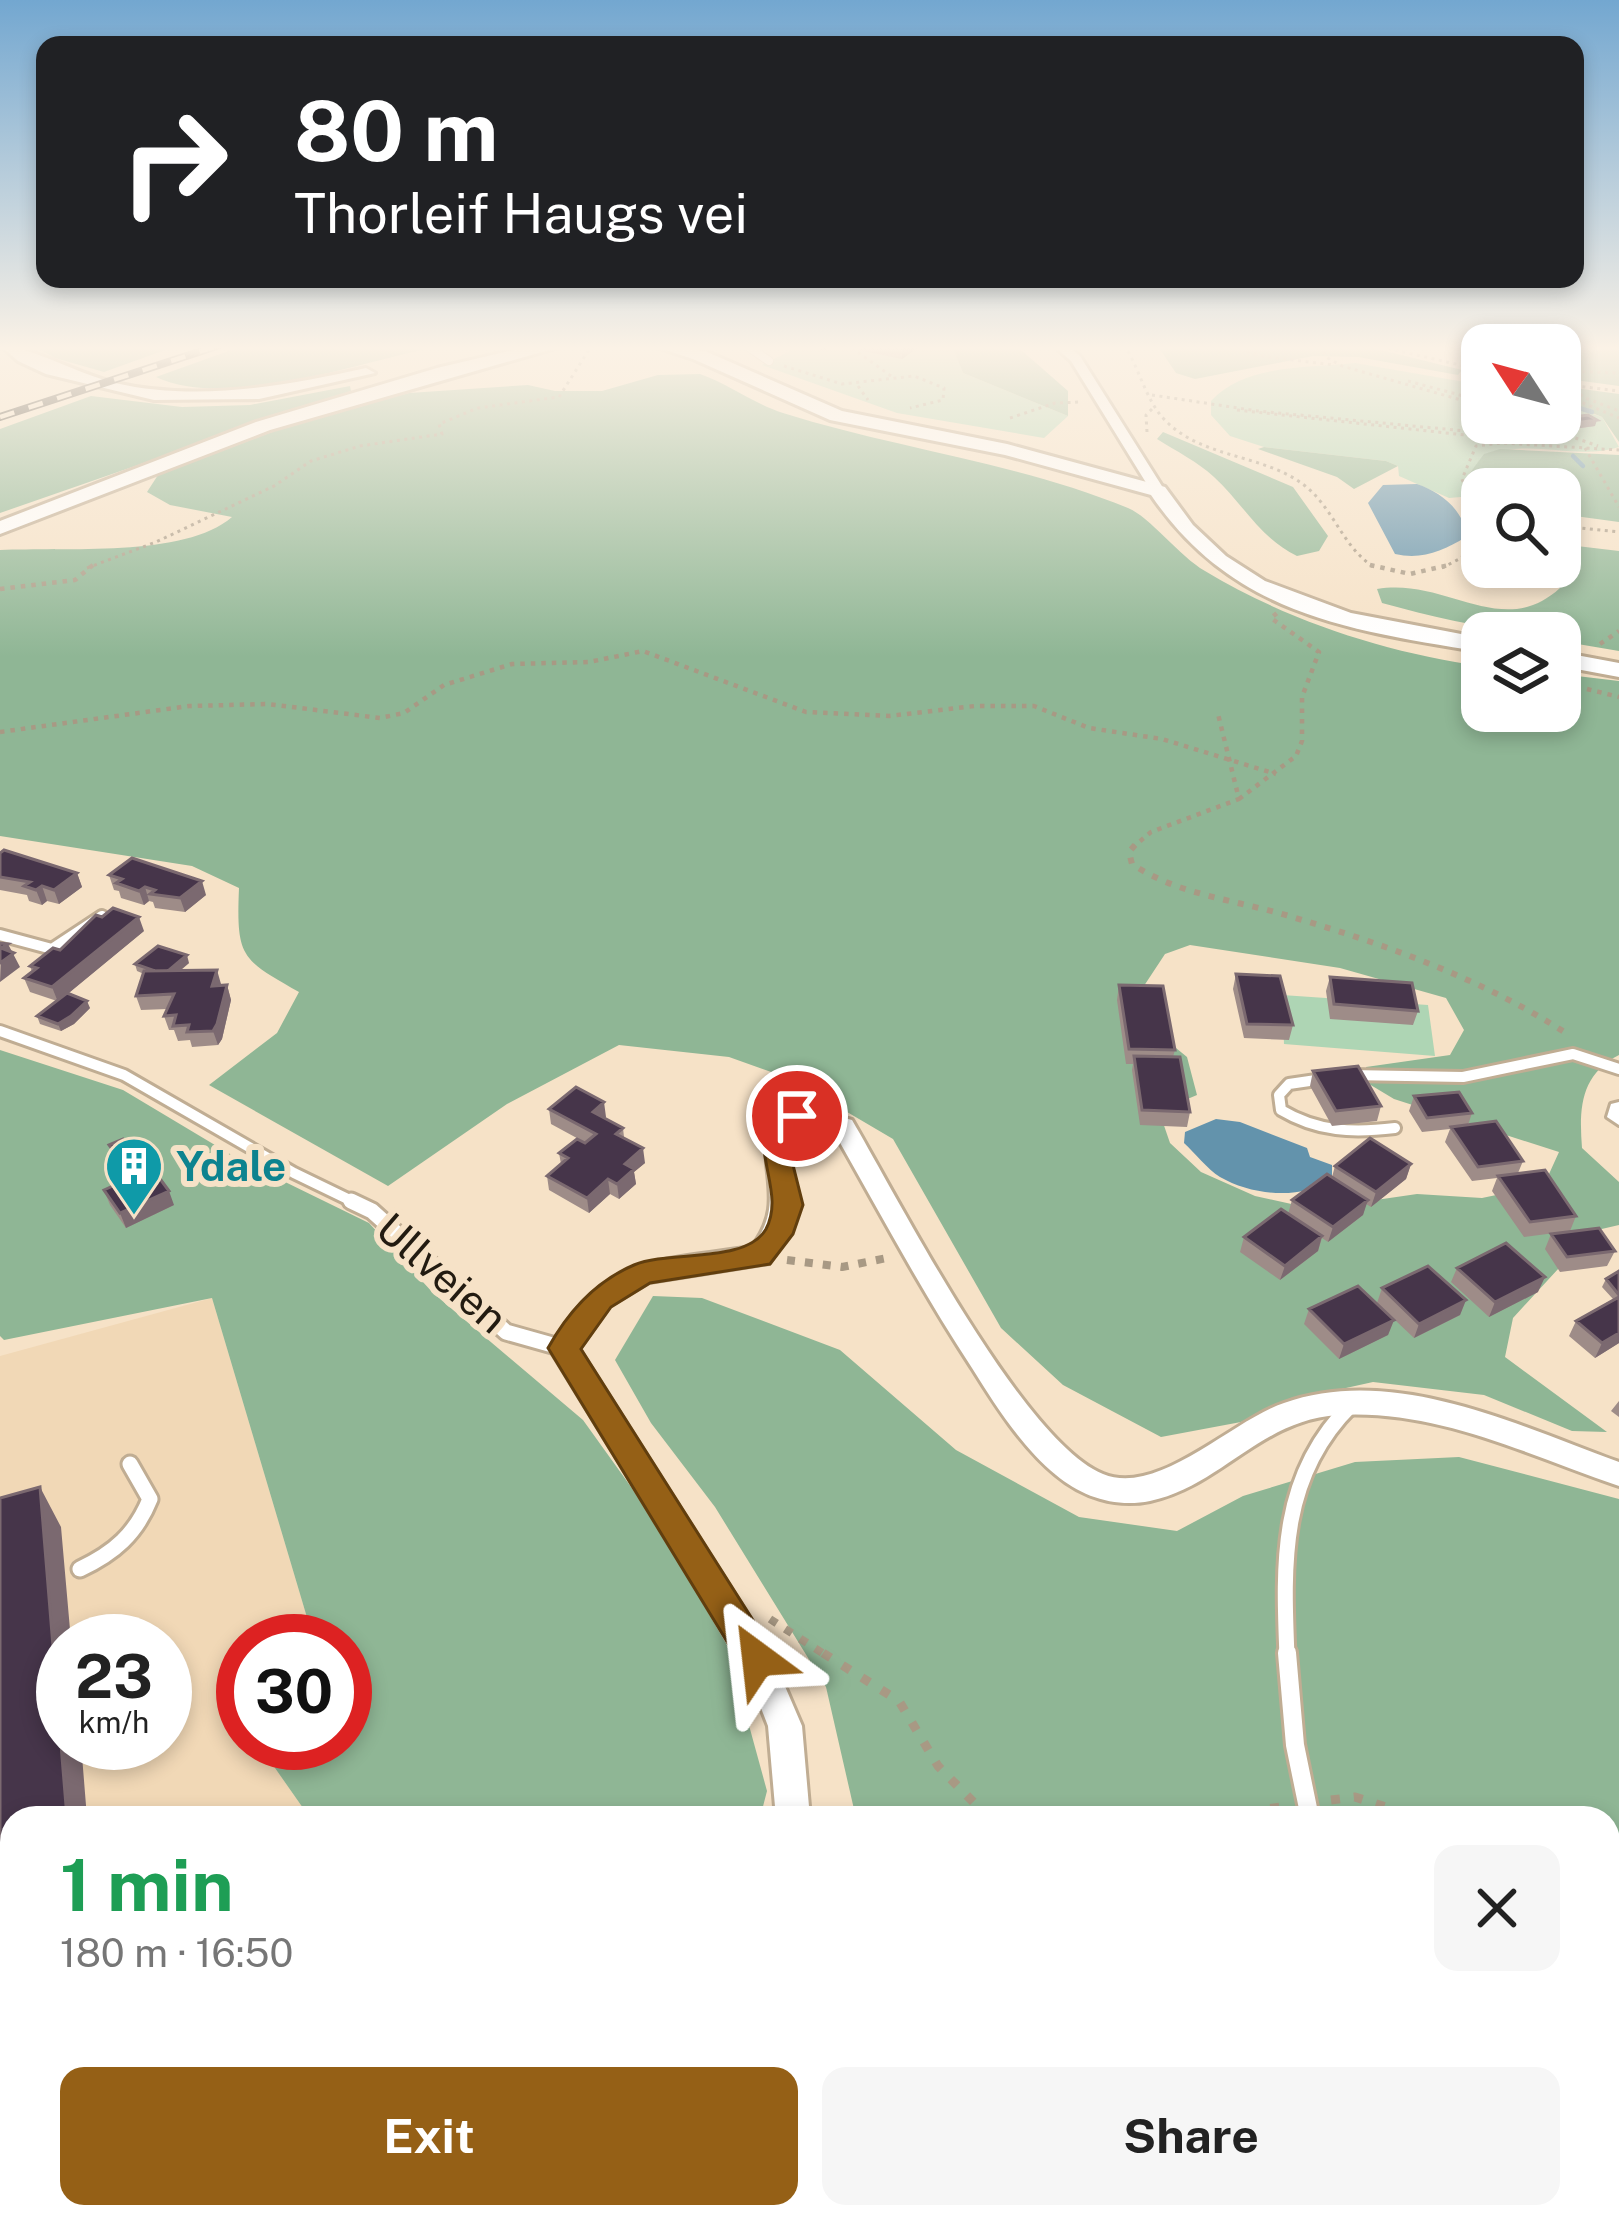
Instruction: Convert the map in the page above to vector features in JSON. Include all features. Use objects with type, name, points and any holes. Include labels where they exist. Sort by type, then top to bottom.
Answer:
[{"type":"main road","points":[[0,528],[205,449]]},
{"type":"main road","points":[[1002,449],[1158,491],[1174,519],[1202,548],[1250,582],[1292,601],[1366,623],[1461,641]]},
{"type":"main road","points":[[1581,662],[1619,670]]},
{"type":"street","points":[[1132,449],[1158,491]]},
{"type":"street","points":[[792,1806],[785,1726],[758,1659],[564,1348],[600,1299],[644,1273],[760,1256],[778,1234],[789,1205],[775,1149],[779,1128],[797,1116],[824,1118],[843,1126],[1002,1393],[1044,1449],[1092,1485],[1119,1492],[1155,1490],[1292,1411],[1352,1404],[1411,1407],[1619,1474]]},
{"type":"lane","points":[[0,935],[52,949],[102,916]]},
{"type":"lane","name":"Ullveien","points":[[0,1031],[124,1076],[294,1173],[372,1211],[506,1332],[564,1348]]},
{"type":"lane","points":[[1394,1128],[1342,1134],[1303,1125],[1281,1110],[1279,1095],[1288,1084],[1354,1074],[1463,1077],[1559,1055],[1586,1056],[1619,1069]]},
{"type":"lane","points":[[1306,1806],[1288,1688],[1290,1522],[1299,1478],[1320,1435],[1352,1404]]},
{"type":"lane","points":[[80,1569],[117,1550],[141,1525],[150,1498],[130,1463]]},
{"type":"path","points":[[0,589],[75,580],[89,566],[156,542],[274,486],[303,464],[351,449]]},
{"type":"path","points":[[1222,449],[1302,484],[1359,557],[1371,565],[1407,572],[1461,560]]},
{"type":"path","points":[[1586,449],[1619,507]]},
{"type":"path","points":[[1581,528],[1619,532]]},
{"type":"path","points":[[1292,601],[1271,618],[1319,652],[1302,698],[1302,741],[1296,756],[1221,812],[1151,832],[1129,852],[1132,864],[1166,884],[1260,907],[1404,955],[1529,1009],[1579,1041],[1586,1056]]},
{"type":"path","points":[[1591,656],[1606,636],[1619,631]]},
{"type":"path","points":[[0,732],[190,706],[268,704],[380,718],[404,713],[444,686],[487,676],[512,664],[589,662],[643,651],[806,712],[889,716],[975,706],[1034,706],[1089,728],[1162,739],[1276,774]]},
{"type":"path","points":[[1581,687],[1619,697]]},
{"type":"path","points":[[1218,715],[1238,779],[1239,799]]},
{"type":"path","points":[[760,1256],[842,1268],[886,1256],[922,1260]]},
{"type":"path","points":[[715,1584],[899,1701],[938,1766],[977,1806]]},
{"type":"path","points":[[1324,1806],[1354,1797],[1382,1806]]},
{"type":"shaded area","points":[[212,1298],[306,1614],[216,1614],[216,1770],[276,1770],[302,1806],[0,1806],[0,1356]]},
{"type":"green space","points":[[0,449],[184,449],[0,513]]},
{"type":"green space","points":[[227,449],[921,449],[1043,479],[1128,508],[1195,564],[1270,605],[1374,643],[1461,662],[1461,732],[1581,732],[1581,676],[1619,681],[1619,1055],[1589,1083],[1581,1120],[1582,1148],[1619,1182],[1619,1225],[1593,1231],[1513,1318],[1505,1357],[1607,1432],[1572,1431],[1484,1395],[1373,1382],[1292,1400],[1241,1422],[1161,1437],[1063,1385],[1001,1328],[893,1139],[791,1079],[729,1057],[619,1045],[507,1104],[388,1186],[209,1085],[277,1033],[299,992],[246,954],[239,930],[239,888],[192,866],[0,836],[0,550],[155,545],[211,530],[232,517],[170,505],[147,492],[158,475]],"holes":[[[1190,945],[1340,968],[1446,998],[1464,1030],[1450,1055],[1366,1067],[1369,1084],[1394,1099],[1559,1152],[1544,1185],[1482,1198],[1417,1194],[1314,1209],[1255,1196],[1201,1172],[1170,1143],[1159,1111],[1197,1095],[1187,1057],[1144,1022],[1136,998],[1165,954]]]},
{"type":"green space","points":[[1173,449],[1203,449],[1293,487],[1328,536],[1319,551],[1297,556],[1284,549],[1194,462]]},
{"type":"green space","points":[[1258,449],[1398,466],[1354,489],[1337,477]]},
{"type":"green space","points":[[1281,449],[1609,449],[1500,452],[1475,468],[1461,468],[1461,497],[1449,498],[1399,476],[1398,466]]},
{"type":"green space","points":[[1500,449],[1619,455],[1619,522],[1581,517],[1581,468],[1474,468],[1484,454]]},
{"type":"green space","points":[[1581,546],[1619,551],[1619,651],[1581,645],[1581,612],[1461,612],[1461,622],[1382,603],[1377,589],[1427,591],[1495,608],[1538,603],[1560,588],[1581,588]]},
{"type":"green space","points":[[1282,995],[1428,1005],[1435,1056],[1284,1044]]},
{"type":"green space","points":[[0,1050],[123,1090],[240,1160],[369,1223],[433,1293],[583,1420],[649,1512],[727,1645],[767,1791],[763,1806],[302,1806],[276,1770],[372,1770],[372,1614],[306,1614],[212,1298],[4,1340],[0,1336]]},
{"type":"green space","points":[[653,1296],[702,1298],[840,1350],[956,1450],[1079,1517],[1177,1531],[1243,1496],[1355,1462],[1459,1457],[1619,1499],[1619,1806],[853,1806],[826,1687],[715,1507],[651,1423],[615,1360]]},
{"type":"water","points":[[1417,484],[1435,492],[1461,519],[1461,540],[1432,553],[1395,554],[1368,503],[1383,485]]},
{"type":"water","points":[[1216,1119],[1240,1122],[1307,1148],[1310,1157],[1332,1165],[1332,1179],[1306,1190],[1277,1193],[1220,1177],[1184,1143],[1185,1132]]},
{"type":"building","points":[[4,850],[77,873],[54,890],[42,886],[36,890],[24,886],[30,882],[0,877]]},
{"type":"building","points":[[132,858],[202,881],[180,898],[116,883],[122,879],[109,875]]},
{"type":"building","points":[[113,908],[139,917],[52,987],[24,978],[37,968],[30,966],[53,948],[60,950],[96,915],[102,917]]},
{"type":"building","points":[[0,943],[8,944],[1,948],[14,953],[0,963]]},
{"type":"building","points":[[158,946],[187,955],[168,971],[135,964]]},
{"type":"building","points":[[217,970],[212,986],[227,985],[213,1031],[187,1032],[189,1025],[173,1026],[176,1015],[164,1016],[174,994],[136,996],[144,971]]},
{"type":"building","points":[[1236,974],[1280,976],[1293,1025],[1247,1024]]},
{"type":"building","points":[[1330,977],[1412,983],[1418,1011],[1334,1004]]},
{"type":"building","points":[[1119,985],[1163,986],[1175,1050],[1129,1049]]},
{"type":"building","points":[[67,993],[87,1001],[58,1024],[37,1016]]},
{"type":"building","points":[[1134,1056],[1180,1057],[1190,1112],[1142,1110]]},
{"type":"building","points":[[1358,1066],[1381,1106],[1336,1111],[1313,1071]]},
{"type":"building","points":[[576,1087],[604,1102],[593,1112],[623,1128],[616,1134],[643,1148],[625,1164],[634,1169],[617,1184],[608,1179],[587,1198],[547,1176],[568,1158],[559,1153],[577,1139],[585,1143],[596,1134],[549,1109]]},
{"type":"building","points":[[1459,1092],[1472,1113],[1427,1118],[1414,1096]]},
{"type":"building","points":[[1496,1121],[1523,1161],[1478,1167],[1451,1127]]},
{"type":"building","points":[[1370,1138],[1411,1164],[1376,1192],[1335,1166]]},
{"type":"building","points":[[123,1139],[135,1154],[120,1160],[109,1145]]},
{"type":"building","points":[[152,1168],[169,1191],[120,1213],[104,1190]]},
{"type":"building","points":[[1545,1170],[1576,1216],[1530,1222],[1498,1176]]},
{"type":"building","points":[[1327,1174],[1368,1200],[1333,1227],[1292,1200]]},
{"type":"building","points":[[1281,1209],[1322,1236],[1285,1266],[1244,1237]]},
{"type":"building","points":[[1599,1228],[1615,1251],[1567,1257],[1551,1234]]},
{"type":"building","points":[[1506,1243],[1545,1277],[1495,1302],[1457,1268]]},
{"type":"building","points":[[1428,1266],[1466,1300],[1419,1324],[1382,1288]]},
{"type":"building","points":[[1619,1271],[1619,1295],[1606,1279]]},
{"type":"building","points":[[1358,1286],[1394,1320],[1344,1344],[1309,1309]]},
{"type":"building","points":[[1619,1297],[1619,1333],[1602,1343],[1576,1321]]},
{"type":"building","points":[[40,1487],[50,1614],[36,1614],[36,1770],[63,1770],[66,1806],[0,1806],[0,1498]]},
{"type":"waterway","points":[[1573,456],[1583,466]]},
{"type":"place","name":"Ydale","points":[[134,1217]]},
{"type":"route","points":[[758,1659],[564,1348],[600,1299],[644,1273],[760,1256],[778,1234],[789,1205],[775,1149],[779,1128],[797,1116]]}]
